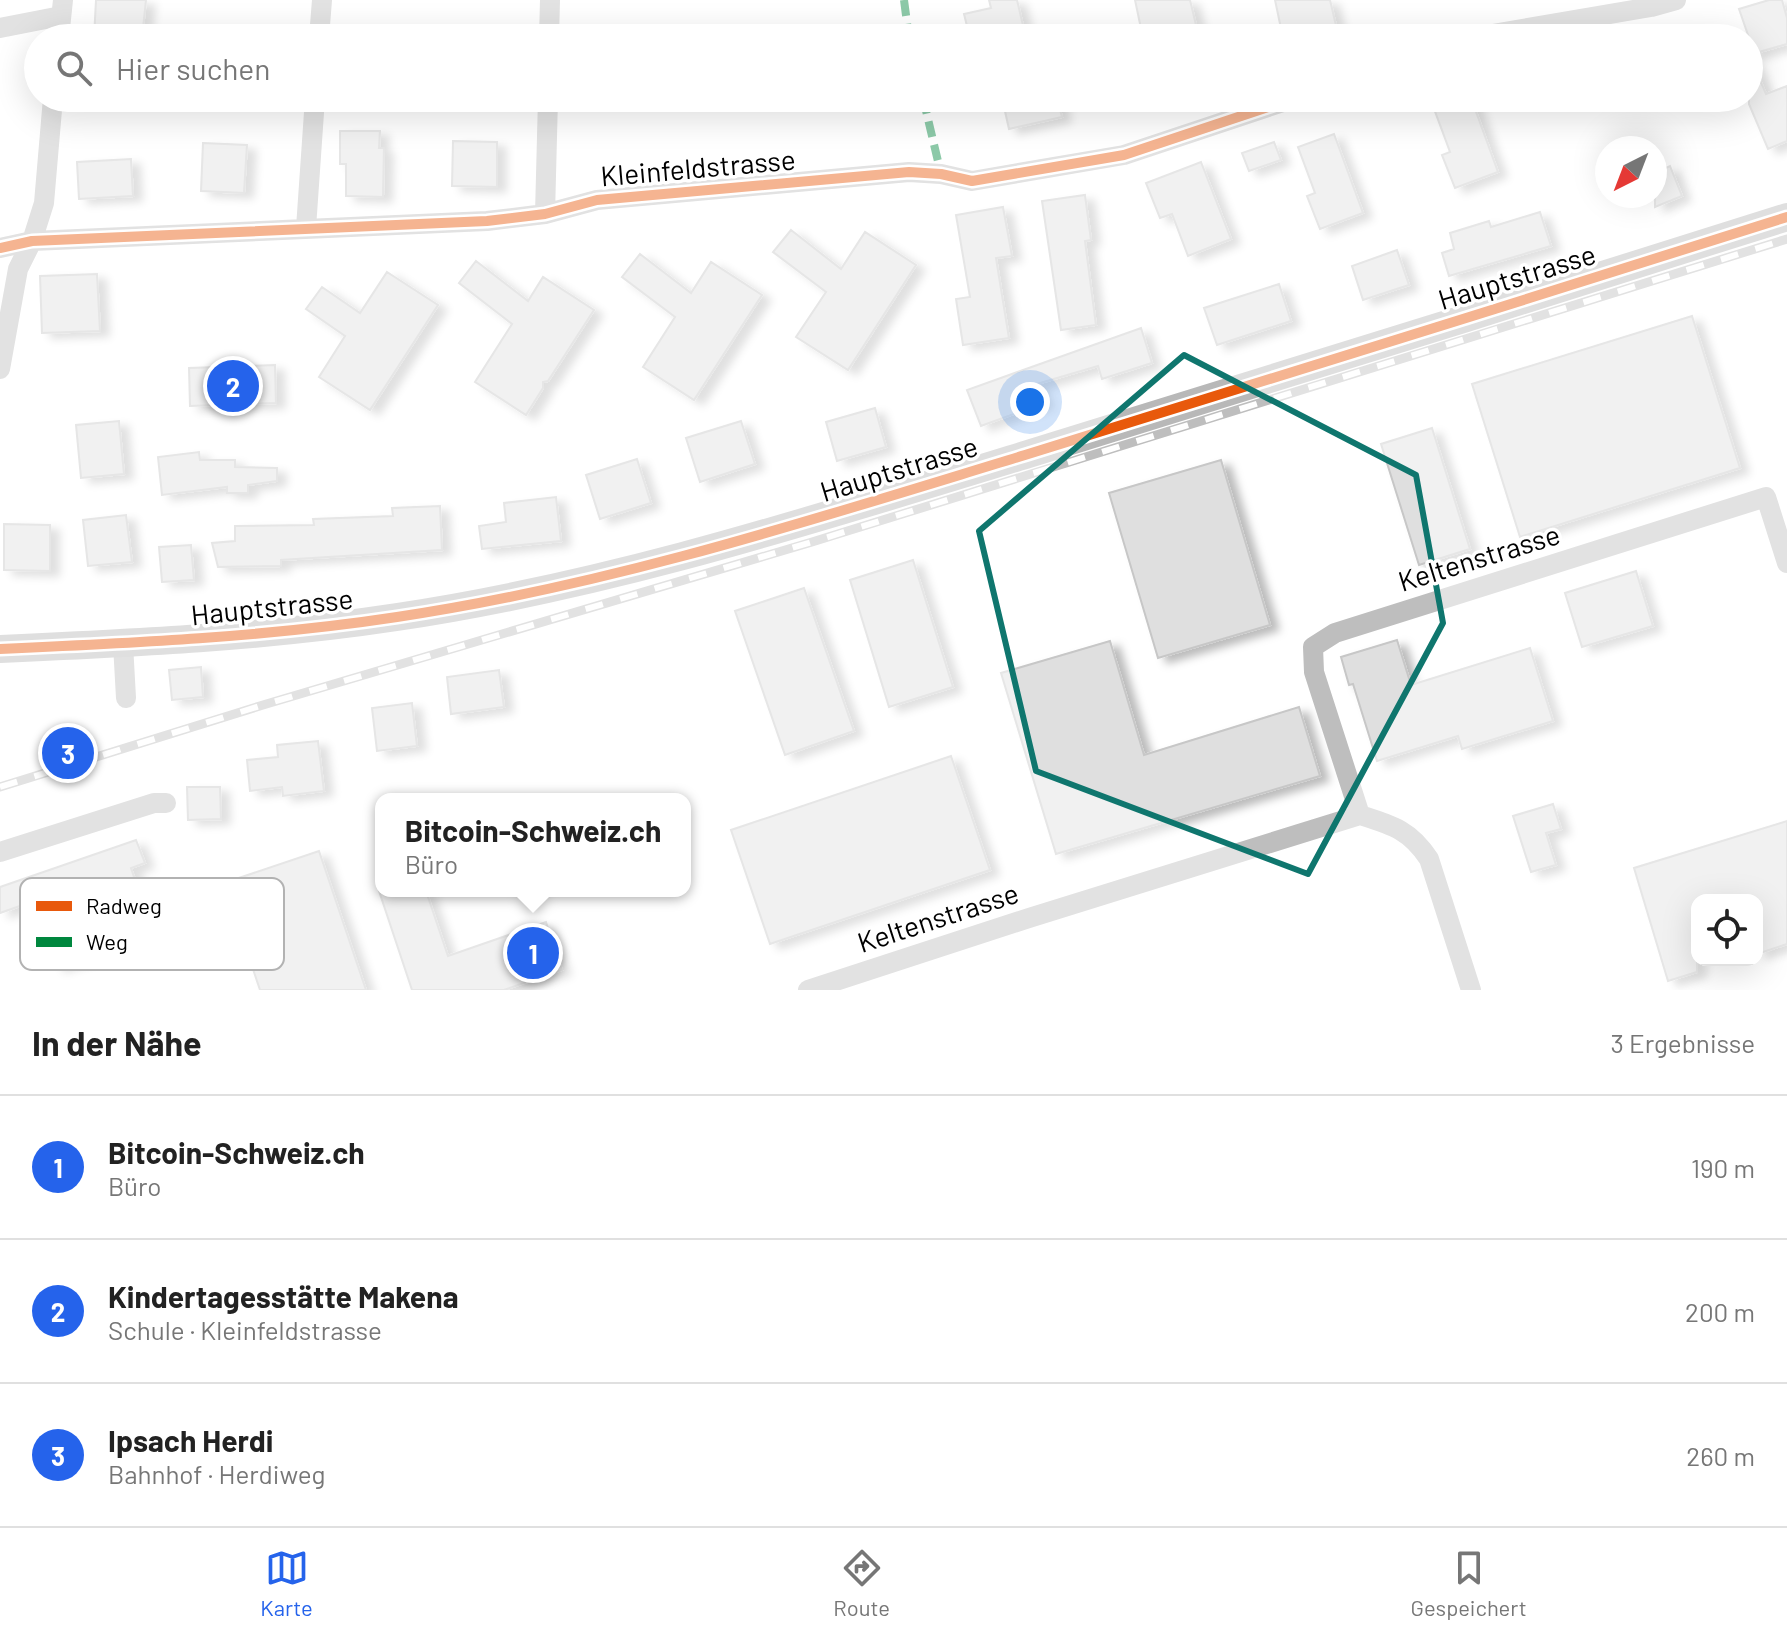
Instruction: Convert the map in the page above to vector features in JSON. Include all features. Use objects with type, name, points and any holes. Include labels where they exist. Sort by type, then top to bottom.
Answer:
[{"type":"main road","name":"Hauptstrasse","points":[[0,649],[123,644],[286,631],[398,617],[536,592],[700,553],[1155,415],[1787,217]]},
{"type":"street","points":[[320,24],[322,0]]},
{"type":"street","points":[[549,24],[550,0]]},
{"type":"street","points":[[1551,24],[1676,0]]},
{"type":"street","points":[[0,28],[62,8]]},
{"type":"street","points":[[0,369],[18,269],[32,241],[44,203],[52,112]]},
{"type":"street","points":[[306,228],[314,112]]},
{"type":"street","points":[[545,214],[548,112]]},
{"type":"street","name":"Kleinfeldstrasse","points":[[0,248],[32,241],[487,221],[545,214],[597,200],[909,172],[941,174],[972,181],[1124,155],[1253,112]]},
{"type":"street","name":"Keltenstrasse","points":[[808,990],[1360,815],[1314,672],[1313,647],[1335,633],[1766,497],[1787,563]]},
{"type":"street","points":[[123,644],[126,698]]},
{"type":"street","points":[[0,852],[154,803],[166,803]]},
{"type":"street","points":[[1360,815],[1394,826],[1417,841],[1429,859],[1471,990]]},
{"type":"highlighted area","points":[[1184,355],[1416,475],[1443,623],[1308,874],[1036,771],[979,531]]},
{"type":"building","points":[[96,0],[146,0],[143,24],[95,24]]},
{"type":"building","points":[[989,0],[1017,0],[1023,24],[966,24],[964,14],[991,8]]},
{"type":"building","points":[[1135,0],[1190,0],[1196,24],[1140,24]]},
{"type":"building","points":[[1275,0],[1330,0],[1336,24],[1280,24]]},
{"type":"building","points":[[1769,0],[1782,0],[1787,18],[1787,44],[1763,51],[1763,24],[1744,24],[1739,9]]},
{"type":"building","points":[[1787,86],[1787,141],[1768,149],[1752,112],[1763,112],[1763,87],[1766,94]]},
{"type":"building","points":[[1005,112],[1061,112],[1062,117],[1009,129]]},
{"type":"building","points":[[1435,112],[1476,112],[1498,172],[1455,188],[1442,155],[1450,152]]},
{"type":"building","points":[[340,131],[380,131],[379,148],[384,148],[383,197],[346,196],[346,164],[340,164]]},
{"type":"building","points":[[1334,134],[1363,213],[1320,229],[1307,196],[1315,193],[1298,147]]},
{"type":"building","points":[[453,141],[497,142],[497,187],[452,186]]},
{"type":"building","points":[[1274,142],[1281,160],[1249,171],[1242,153]]},
{"type":"building","points":[[203,143],[247,145],[244,193],[201,191]]},
{"type":"building","points":[[131,159],[133,196],[79,199],[77,162]]},
{"type":"building","points":[[1201,162],[1231,239],[1188,256],[1172,214],[1160,218],[1146,183]]},
{"type":"building","points":[[1670,166],[1682,196],[1667,202],[1667,167]]},
{"type":"building","points":[[1085,195],[1091,240],[1085,241],[1096,325],[1061,330],[1042,201]]},
{"type":"building","points":[[1003,207],[1012,256],[996,258],[1009,338],[963,345],[956,299],[970,297],[956,215]]},
{"type":"building","points":[[1540,212],[1551,246],[1449,276],[1442,253],[1454,249],[1450,233],[1489,221],[1491,227]]},
{"type":"building","points":[[791,230],[841,269],[865,232],[916,265],[848,370],[796,337],[826,292],[773,252]]},
{"type":"building","points":[[1397,250],[1409,285],[1363,300],[1352,266]]},
{"type":"building","points":[[640,254],[691,293],[711,262],[762,295],[694,400],[643,367],[675,317],[622,277]]},
{"type":"building","points":[[476,261],[528,301],[543,277],[594,310],[548,381],[543,382],[543,388],[526,415],[475,382],[512,324],[459,283]]},
{"type":"building","points":[[387,272],[438,305],[370,410],[319,377],[345,336],[306,309],[322,287],[360,313]]},
{"type":"building","points":[[97,274],[100,331],[42,333],[40,276]]},
{"type":"building","points":[[1279,284],[1291,321],[1217,345],[1204,308]]},
{"type":"building","points":[[1692,316],[1740,468],[1520,537],[1472,384]]},
{"type":"building","points":[[1141,328],[1152,363],[1102,379],[1098,366],[1037,384],[1044,403],[981,426],[967,390]]},
{"type":"building","points":[[275,365],[276,403],[190,406],[189,368]]},
{"type":"building","points":[[875,408],[886,447],[837,461],[826,422]]},
{"type":"building","points":[[119,421],[124,474],[81,478],[76,425]]},
{"type":"building","points":[[741,421],[755,464],[700,482],[686,438]]},
{"type":"building","points":[[1432,428],[1470,549],[1419,565],[1381,444]]},
{"type":"building","points":[[199,452],[200,460],[235,460],[235,467],[277,468],[277,481],[248,485],[248,493],[227,493],[227,487],[162,495],[158,457]]},
{"type":"building","points":[[637,459],[651,503],[600,519],[586,475]]},
{"type":"building","points":[[1221,460],[1270,625],[1158,658],[1109,493]]},
{"type":"building","points":[[556,497],[561,541],[482,549],[479,526],[506,522],[504,503]]},
{"type":"building","points":[[440,506],[442,550],[281,560],[281,566],[218,567],[212,543],[235,541],[235,526],[314,525],[313,519],[393,516],[392,508]]},
{"type":"building","points":[[126,515],[132,562],[88,566],[83,520]]},
{"type":"building","points":[[4,524],[50,525],[50,571],[4,570]]},
{"type":"building","points":[[191,545],[194,580],[162,582],[159,547]]},
{"type":"building","points":[[913,560],[953,687],[889,707],[850,580]]},
{"type":"building","points":[[1636,571],[1653,626],[1582,647],[1565,593]]},
{"type":"building","points":[[804,588],[854,731],[785,755],[735,611]]},
{"type":"building","points":[[1397,640],[1411,685],[1530,648],[1553,721],[1462,749],[1458,736],[1377,761],[1353,684],[1349,685],[1341,657]]},
{"type":"building","points":[[1110,641],[1144,755],[1299,707],[1320,776],[1056,854],[1001,673]]},
{"type":"building","points":[[201,667],[203,697],[172,700],[169,670]]},
{"type":"building","points":[[499,670],[504,707],[451,714],[447,677]]},
{"type":"building","points":[[412,703],[417,746],[377,751],[372,708]]},
{"type":"building","points":[[318,741],[324,791],[283,796],[282,787],[250,791],[247,760],[278,757],[277,745]]},
{"type":"building","points":[[951,756],[990,870],[770,944],[731,830]]},
{"type":"building","points":[[187,787],[220,787],[221,819],[188,820]]},
{"type":"building","points":[[1553,804],[1561,829],[1546,833],[1556,865],[1531,872],[1513,816]]},
{"type":"building","points":[[1787,821],[1787,944],[1763,952],[1763,894],[1691,894],[1691,966],[1697,966],[1697,972],[1668,981],[1634,868]]},
{"type":"building","points":[[136,840],[145,863],[131,868],[134,878],[26,878]]},
{"type":"building","points":[[319,851],[366,990],[260,990],[253,970],[284,970],[284,878],[239,878]]},
{"type":"building","points":[[20,880],[20,906],[0,913],[0,887]]},
{"type":"building","points":[[381,897],[428,897],[448,956],[546,922],[562,970],[504,990],[412,990]]},
{"type":"railway","points":[[0,787],[263,705],[812,542],[1787,239]]},
{"type":"marked path","points":[[904,0],[907,24]]},
{"type":"marked path","points":[[926,112],[941,174]]},
{"type":"cycle path","points":[[0,248],[32,241],[487,221],[545,214],[597,200],[909,172],[941,174],[972,181],[1124,155],[1253,112]]},
{"type":"cycle path","points":[[0,649],[199,638],[348,624],[477,603],[636,568],[792,526],[947,479],[1787,217]]},
{"type":"place","name":"Kindertagesstätte Makena","points":[[233,386]]},
{"type":"place","name":"Ipsach Herdi","points":[[68,753]]},
{"type":"place","name":"Bitcoin-Schweiz.ch","points":[[533,953]]}]
